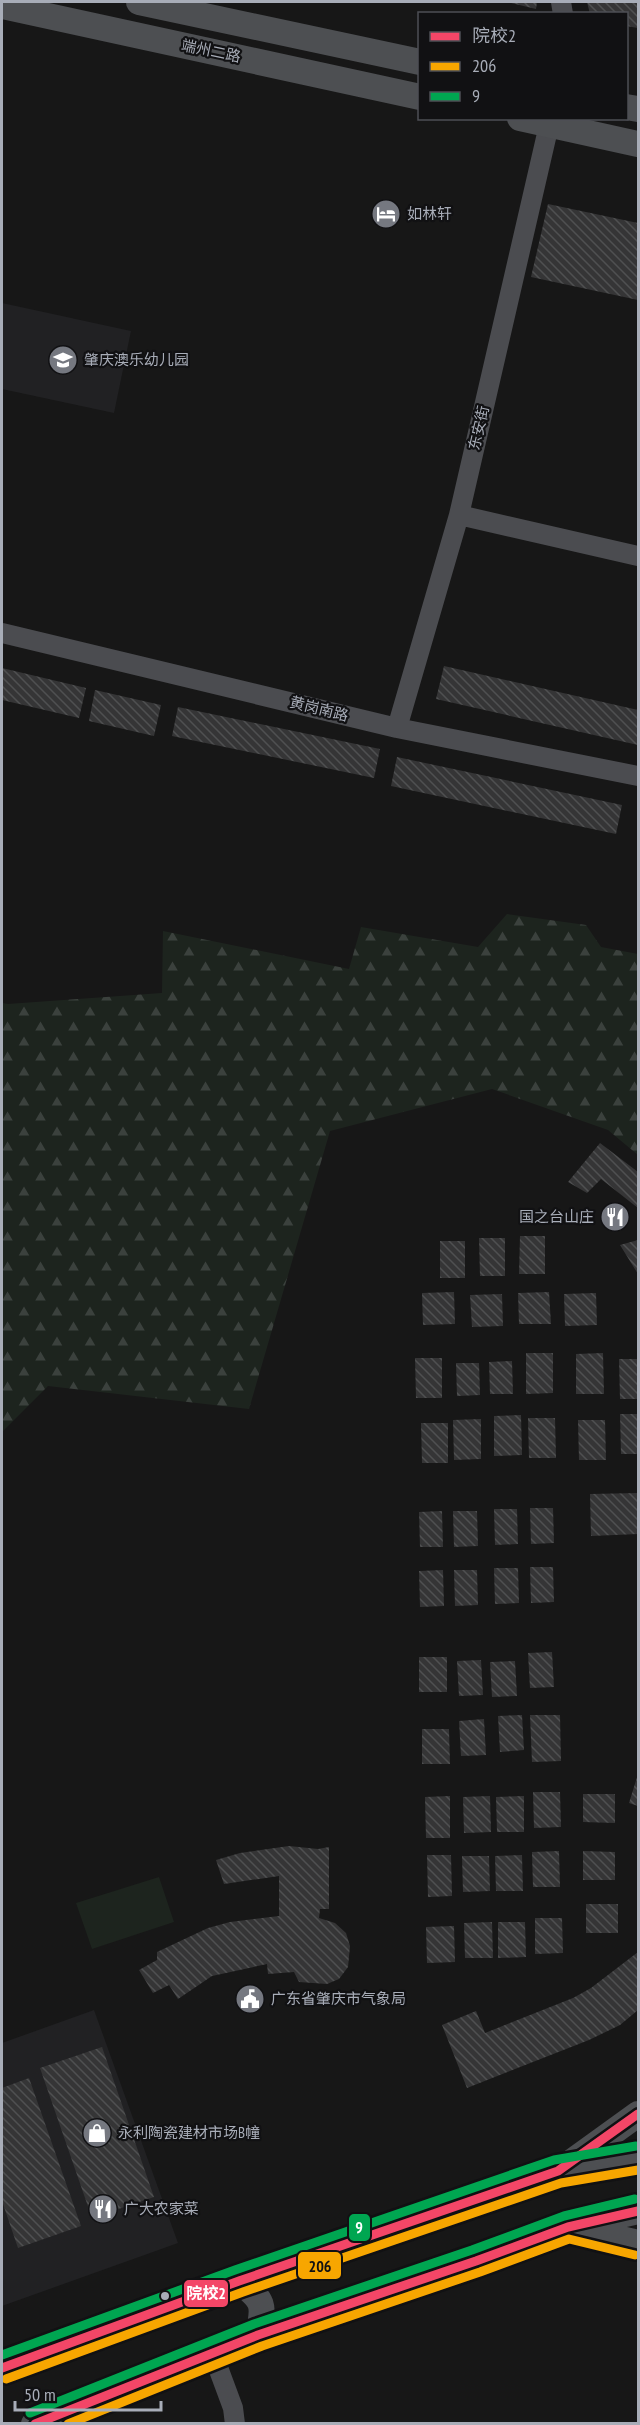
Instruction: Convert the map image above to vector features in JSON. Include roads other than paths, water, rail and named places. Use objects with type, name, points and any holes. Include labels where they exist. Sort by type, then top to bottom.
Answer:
[{"type":"main road","points":[[139,2],[418,62]]},
{"type":"main road","name":"端州二路","points":[[2,6],[418,97]]},
{"type":"main road","points":[[528,120],[639,144]]},
{"type":"main road","points":[[558,2171],[639,2114]]},
{"type":"main road","points":[[2,2368],[239,2281],[558,2171],[639,2158]]},
{"type":"main road","points":[[34,2424],[258,2335],[476,2262],[568,2227],[639,2211]]},
{"type":"main road","points":[[568,2227],[639,2243]]},
{"type":"main road","points":[[239,2281],[256,2294],[263,2311],[258,2335]]},
{"type":"street","name":"东安街","points":[[397,728],[459,515],[549,125]]},
{"type":"street","points":[[459,515],[639,556]]},
{"type":"street","name":"黄岗南路","points":[[2,633],[397,728],[639,776]]},
{"type":"street","points":[[213,2354],[233,2408],[236,2424]]},
{"type":"place","name":"如林轩","points":[[386,214]]},
{"type":"place","name":"肇庆澳乐幼儿园","points":[[63,360]]},
{"type":"place","name":"国之台山庄","points":[[615,1217]]},
{"type":"place","name":"广东省肇庆市气象局","points":[[250,1999]]},
{"type":"place","name":"永利陶瓷建材市场B幢","points":[[97,2133]]},
{"type":"place","name":"广大农家菜","points":[[103,2209]]}]
